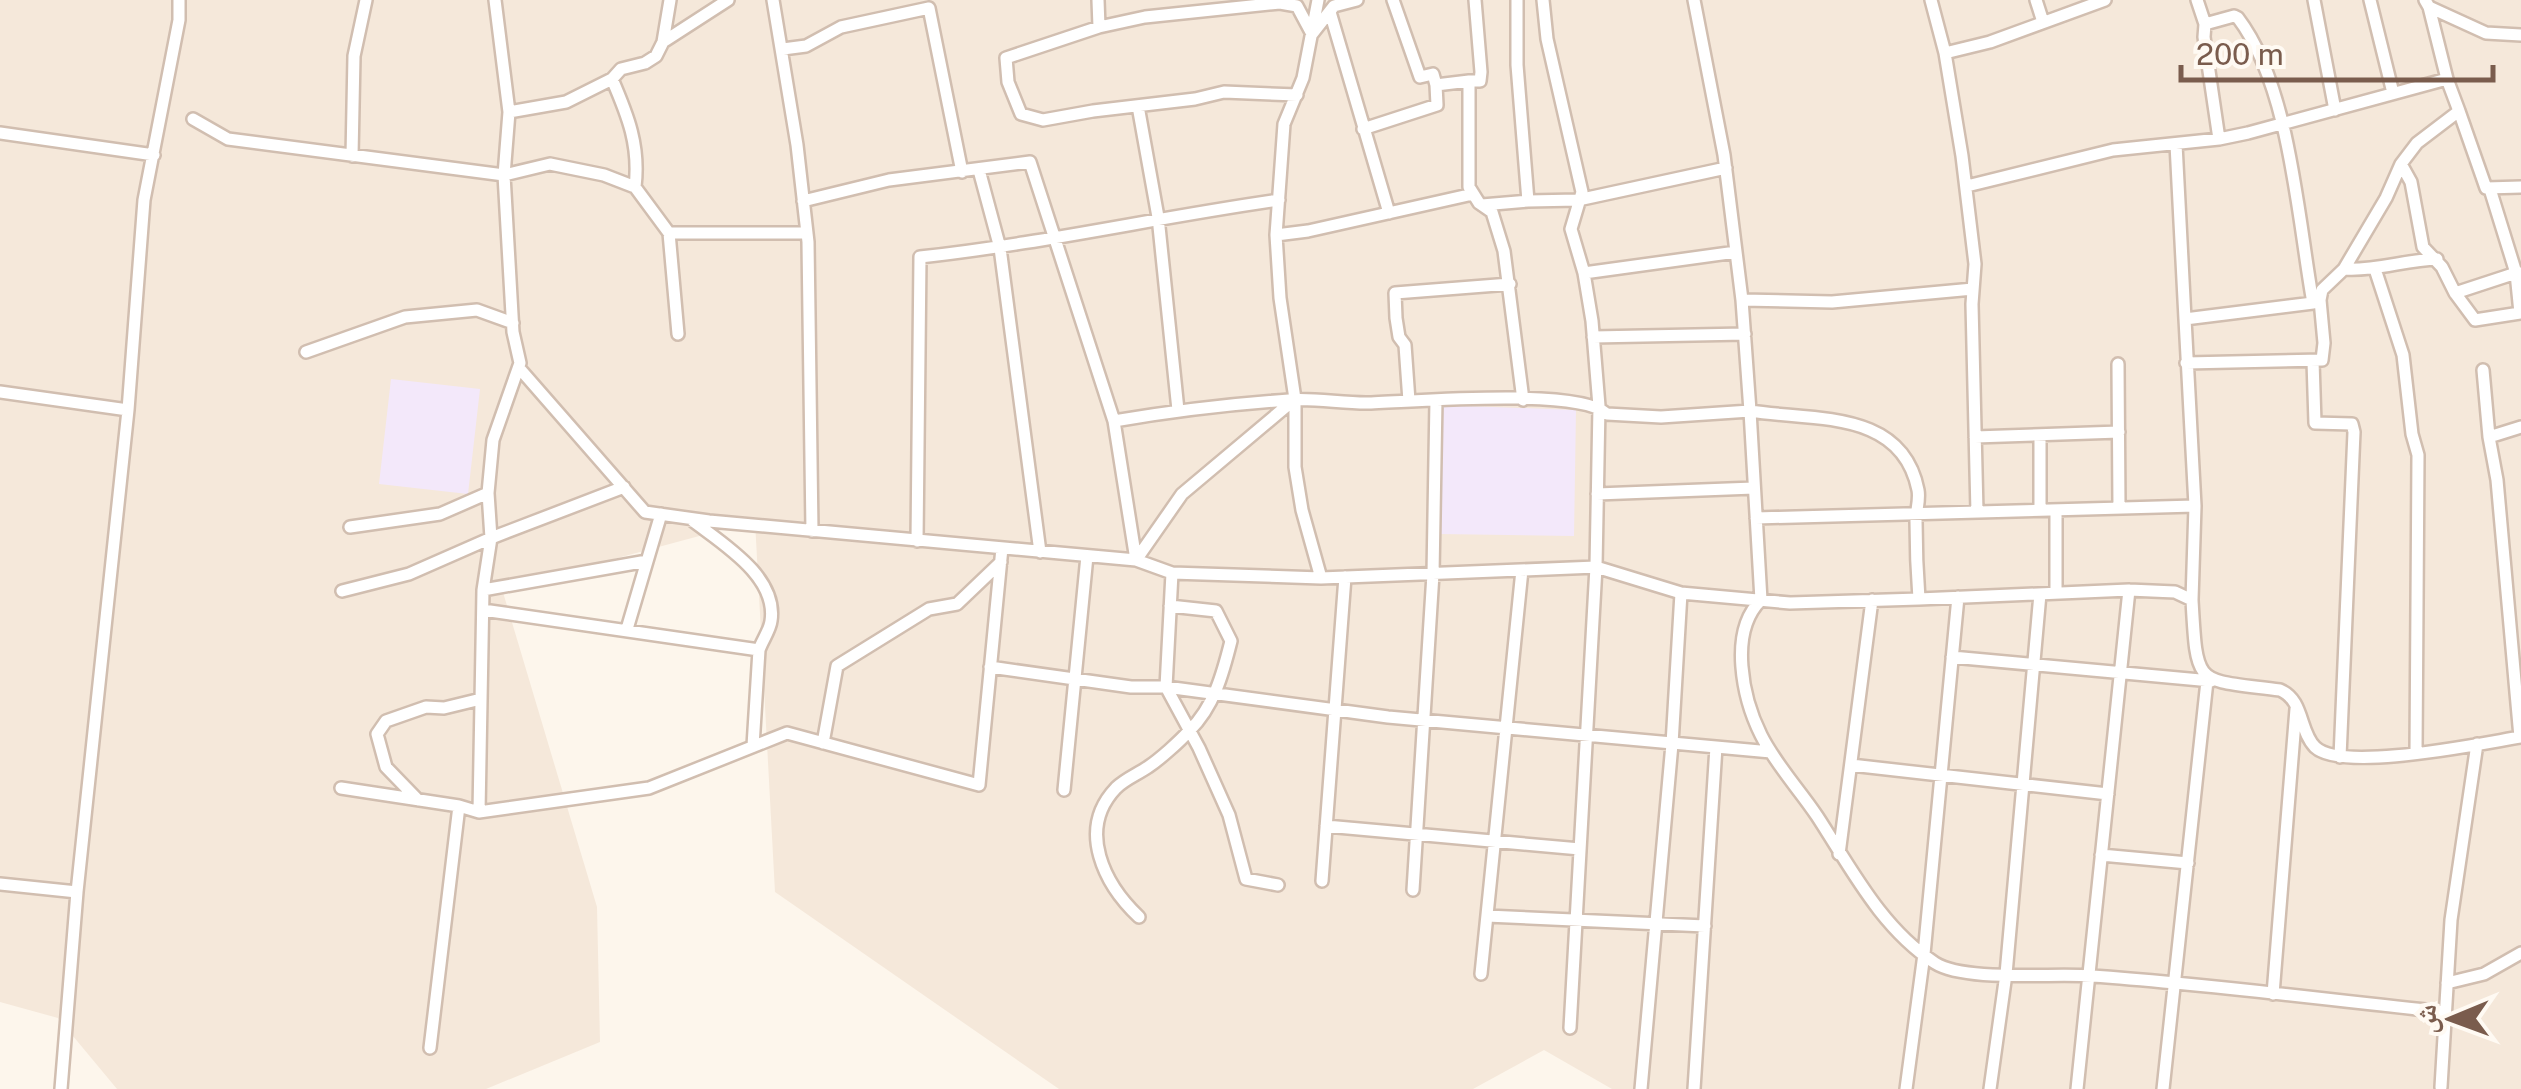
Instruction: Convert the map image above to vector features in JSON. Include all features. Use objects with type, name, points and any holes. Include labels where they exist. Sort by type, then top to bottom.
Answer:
[{"type":"street","points":[[61,1089],[77,892],[128,410],[144,200],[179,20],[179,0]]},
{"type":"street","points":[[352,156],[354,56],[366,0]]},
{"type":"street","points":[[494,0],[509,112],[504,175],[513,323],[520,369],[644,512],[1136,560],[1172,574],[1320,578],[1596,567],[1681,593],[1761,600],[1958,598],[2128,590],[2175,592],[2192,600]]},
{"type":"street","points":[[509,112],[566,102],[612,79],[622,69],[656,56],[670,0]]},
{"type":"street","points":[[662,42],[728,0]]},
{"type":"street","points":[[773,0],[807,234],[812,531]]},
{"type":"street","points":[[1098,0],[1099,27]]},
{"type":"street","points":[[1318,0],[1297,95],[1284,124],[1276,235],[1294,400],[1295,466],[1320,578]]},
{"type":"street","points":[[1312,34],[1334,6],[1357,0]]},
{"type":"street","points":[[1362,129],[1437,106],[1433,74],[1420,77],[1393,0]]},
{"type":"street","points":[[1436,86],[1480,81],[1475,0]]},
{"type":"street","points":[[1517,0],[1517,66],[1528,201]]},
{"type":"street","points":[[1543,0],[1582,192],[1571,228],[1584,273],[1599,406],[1596,567],[1570,1028]]},
{"type":"street","points":[[1694,0],[1726,168],[1745,334],[1761,600],[1751,610],[1742,649],[1742,674],[1752,716],[1771,752],[1817,816],[1855,880],[1906,939],[1938,965],[1974,972],[2089,976],[2446,1012]]},
{"type":"street","points":[[1932,0],[1967,186],[1975,264],[1977,512]]},
{"type":"street","points":[[2036,0],[2043,22]]},
{"type":"street","points":[[1944,53],[1990,42],[2104,0]]},
{"type":"street","points":[[2197,0],[2206,24],[2204,37],[2219,140]]},
{"type":"street","points":[[2328,0],[2314,1],[2335,110]]},
{"type":"street","points":[[2370,0],[2393,94]]},
{"type":"street","points":[[1297,95],[1224,92],[1042,120],[1021,114],[1008,82],[1006,58],[1099,27],[1145,17],[1280,3],[1297,6],[1312,34]]},
{"type":"street","points":[[2427,3],[2486,33],[2521,35]]},
{"type":"street","points":[[2401,164],[2410,182],[2423,247],[2437,259],[2474,320],[2520,313],[2518,273],[2447,80],[2427,3]]},
{"type":"street","points":[[783,50],[806,46],[840,27],[902,7],[929,8],[962,172]]},
{"type":"street","points":[[1330,12],[1389,213]]},
{"type":"street","points":[[2186,364],[2313,361],[2325,357],[2282,124],[2267,73],[2238,18],[2206,24]]},
{"type":"street","points":[[612,79],[632,124],[638,158],[636,187]]},
{"type":"street","points":[[1967,186],[2113,150],[2219,140],[2447,80]]},
{"type":"street","points":[[1469,81],[1468,187],[1492,212],[1504,250],[1523,400]]},
{"type":"street","points":[[1138,106],[1158,217],[1178,410]]},
{"type":"street","points":[[2317,302],[2322,290],[2344,270],[2416,143],[2459,111]]},
{"type":"street","points":[[193,119],[228,139],[504,175],[550,164],[604,175],[636,187],[669,233],[678,334]]},
{"type":"street","points":[[0,133],[154,155]]},
{"type":"street","points":[[2176,144],[2195,506],[2192,600],[2196,661],[2212,681]]},
{"type":"street","points":[[803,201],[889,180],[1030,162],[1114,421],[1136,560]]},
{"type":"street","points":[[1482,205],[1578,200],[1726,168]]},
{"type":"street","points":[[979,170],[1000,248],[1040,552]]},
{"type":"street","points":[[2490,189],[2521,187]]},
{"type":"street","points":[[1276,235],[1308,232],[1473,194]]},
{"type":"street","points":[[918,540],[920,257],[1000,248],[1158,217],[1279,200]]},
{"type":"street","points":[[669,233],[807,234]]},
{"type":"street","points":[[1584,273],[1736,252]]},
{"type":"street","points":[[2344,270],[2375,270],[2437,259]]},
{"type":"street","points":[[2375,270],[2403,355],[2418,455],[2416,754]]},
{"type":"street","points":[[2455,293],[2518,273]]},
{"type":"street","points":[[1409,401],[1396,293],[1510,284]]},
{"type":"street","points":[[1742,300],[1832,302],[1973,289]]},
{"type":"street","points":[[2185,320],[2317,302]]},
{"type":"street","points":[[306,352],[405,317],[477,310],[513,323]]},
{"type":"street","points":[[1594,337],[1745,334]]},
{"type":"street","points":[[2313,361],[2315,423],[2352,424],[2354,432],[2340,757]]},
{"type":"street","points":[[2118,364],[2119,508]]},
{"type":"street","points":[[479,812],[483,590],[492,538],[488,493],[492,440],[520,369]]},
{"type":"street","points":[[1952,657],[2280,690],[2290,695],[2296,705],[2313,746],[2340,757],[2416,754],[2520,737],[2498,480],[2484,370]]},
{"type":"street","points":[[0,392],[128,410]]},
{"type":"street","points":[[1114,421],[1178,410],[1294,400],[1571,400],[1599,406],[1607,414],[1661,416],[1750,410],[1878,430],[1894,442],[1911,467],[1920,494],[1916,512],[1919,599]]},
{"type":"street","points":[[1136,560],[1182,494],[1294,400]]},
{"type":"street","points":[[1413,890],[1433,574],[1436,400]]},
{"type":"street","points":[[2490,437],[2521,428]]},
{"type":"street","points":[[1975,437],[2118,432]]},
{"type":"street","points":[[2040,435],[2040,510]]},
{"type":"street","points":[[342,591],[410,574],[624,486]]},
{"type":"street","points":[[1597,494],[1754,488]]},
{"type":"street","points":[[350,527],[440,514],[488,493]]},
{"type":"street","points":[[1756,518],[2195,506]]},
{"type":"street","points":[[2056,510],[2056,593]]},
{"type":"street","points":[[626,629],[660,514]]},
{"type":"street","points":[[689,518],[766,585],[772,620],[759,650],[754,746]]},
{"type":"street","points":[[341,788],[479,812],[649,788],[787,733],[979,785],[1002,548]]},
{"type":"street","points":[[1064,790],[1087,556]]},
{"type":"street","points":[[483,590],[646,561],[626,629]]},
{"type":"street","points":[[823,743],[837,666],[929,610],[958,604],[1001,562]]},
{"type":"street","points":[[1481,974],[1522,570]]},
{"type":"street","points":[[1172,574],[1166,687],[1230,815],[1246,880],[1278,885]]},
{"type":"street","points":[[1322,881],[1346,577]]},
{"type":"street","points":[[2077,1089],[2128,590]]},
{"type":"street","points":[[1641,1089],[1672,744],[1681,593]]},
{"type":"street","points":[[1990,1089],[2006,974],[2040,594]]},
{"type":"street","points":[[1906,1089],[1924,954],[1958,598]]},
{"type":"street","points":[[1839,854],[1872,600]]},
{"type":"street","points":[[1139,918],[1109,882],[1098,856],[1096,835],[1101,811],[1115,789],[1150,766],[1190,731],[1221,684],[1231,641],[1216,611],[1170,606]]},
{"type":"street","points":[[483,610],[759,650]]},
{"type":"street","points":[[990,667],[1335,711],[1771,752]]},
{"type":"street","points":[[2162,1089],[2212,681]]},
{"type":"street","points":[[418,800],[386,768],[377,734],[386,721],[426,707],[444,708],[481,699]]},
{"type":"street","points":[[2274,994],[2296,705]]},
{"type":"street","points":[[2441,1087],[2451,920],[2477,744]]},
{"type":"street","points":[[1694,1089],[1716,748]]},
{"type":"street","points":[[1850,766],[2108,794]]},
{"type":"street","points":[[430,1048],[459,806]]},
{"type":"street","points":[[1326,826],[1580,849]]},
{"type":"street","points":[[2101,854],[2188,863]]},
{"type":"street","points":[[0,884],[77,892]]},
{"type":"street","points":[[1487,916],[1704,926]]},
{"type":"street","points":[[2447,983],[2484,974],[2521,952]]},
{"type":"shaded area","points":[[0,0],[2521,0],[2521,1089],[1612,1089],[1544,1050],[1473,1089],[1059,1089],[775,892],[755,521],[502,589],[597,907],[600,1042],[486,1089],[117,1089],[58,1018],[0,1002]]},
{"type":"shaded area","points":[[391,379],[480,389],[468,494],[379,484]]},
{"type":"shaded area","points":[[1439,405],[1576,410],[1574,536],[1438,534]]}]
